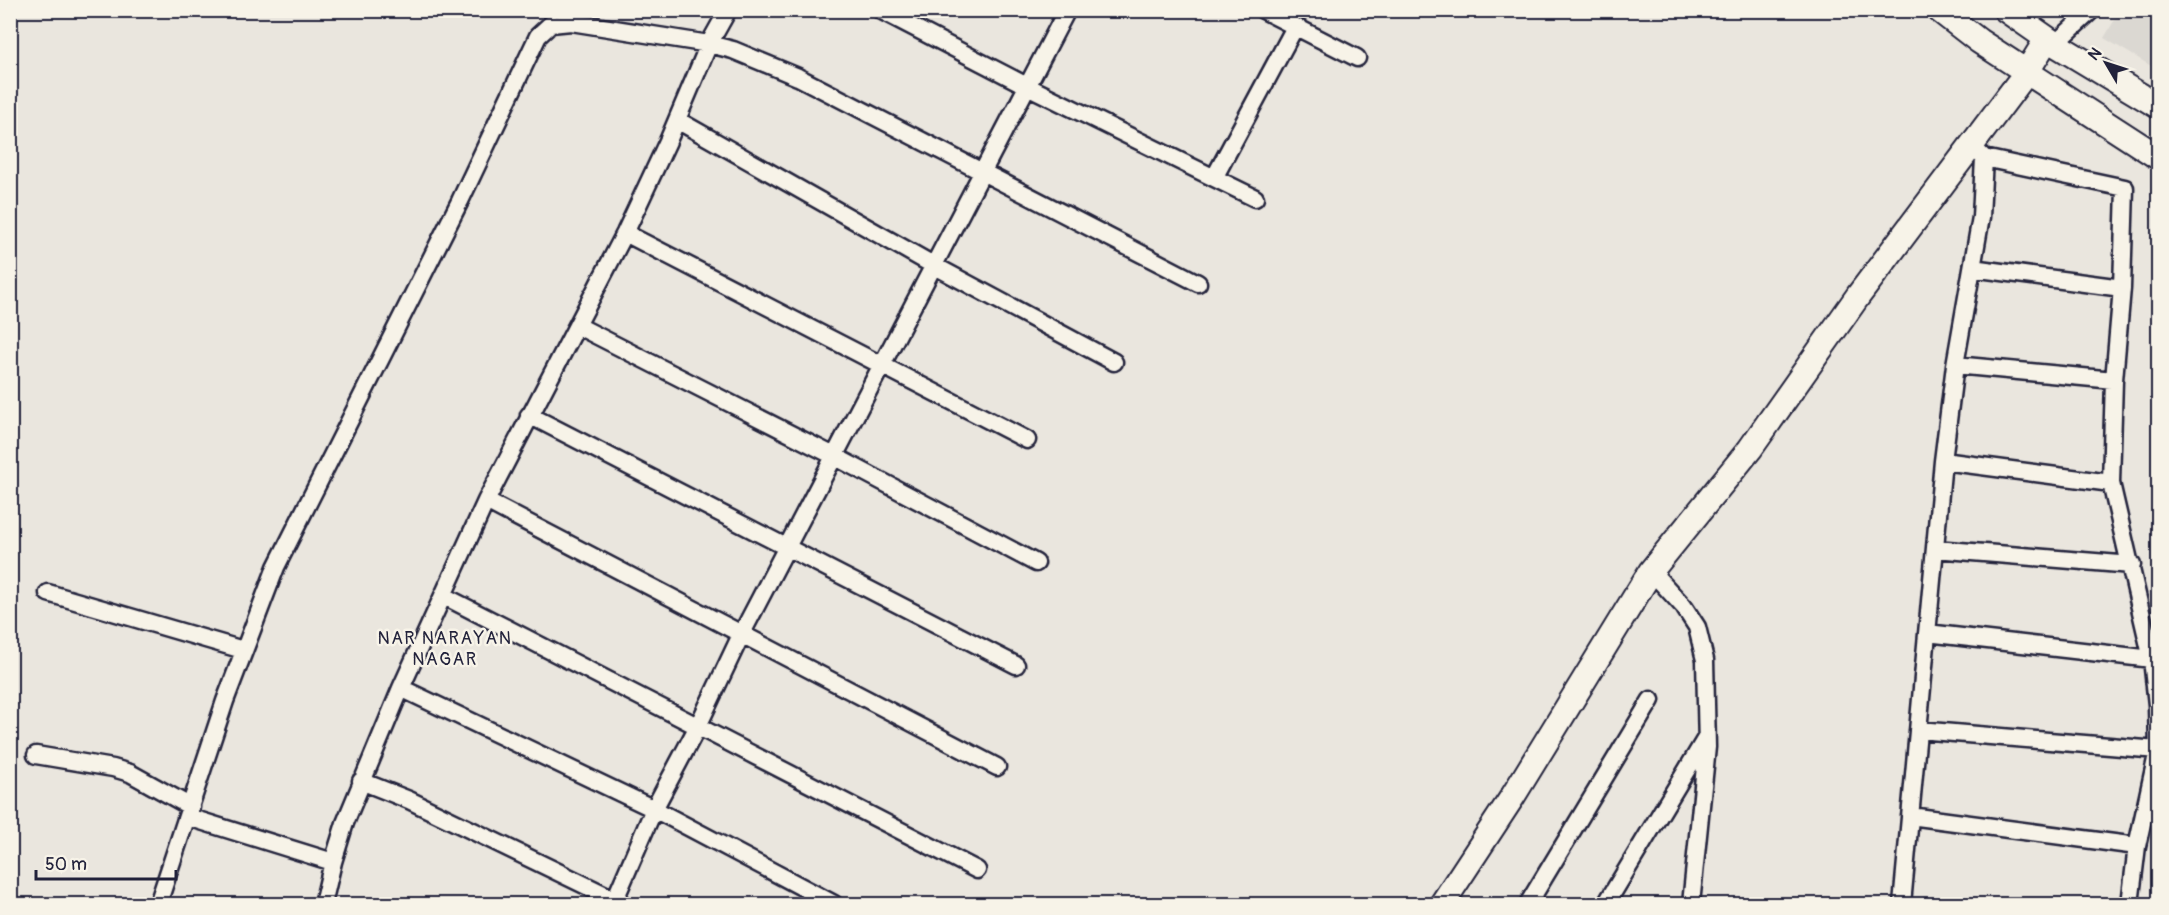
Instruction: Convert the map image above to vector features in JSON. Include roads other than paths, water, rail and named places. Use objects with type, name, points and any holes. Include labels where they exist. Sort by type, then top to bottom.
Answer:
[{"type":"street","points":[[323,904],[333,862],[361,781],[401,688],[486,501],[625,232],[709,44],[728,10]]},
{"type":"street","points":[[880,10],[1027,86],[1255,198]]},
{"type":"street","points":[[361,781],[409,801],[617,903],[654,809],[698,726],[741,635],[1067,10]]},
{"type":"street","points":[[1263,10],[1357,58]]},
{"type":"street","points":[[1939,10],[2026,73],[2158,158]]},
{"type":"street","points":[[2006,10],[2051,42],[2158,106]]},
{"type":"street","points":[[1448,902],[1651,571],[1750,449],[1858,296],[1978,152],[2026,73],[2051,42],[2092,10]]},
{"type":"street","points":[[158,904],[243,650],[276,567],[460,201],[538,36],[551,24],[571,22],[709,44],[733,50],[798,77],[1198,283]]},
{"type":"street","points":[[1214,178],[1294,27]]},
{"type":"street","points":[[677,120],[933,265],[1114,362]]},
{"type":"street","points":[[1902,904],[1943,461],[1955,366],[1981,217],[1978,152]]},
{"type":"street","points":[[1978,152],[2125,188],[2122,288],[2114,380],[2111,483],[2132,565],[2152,659],[2157,705],[2158,750],[2137,846],[2130,904]]},
{"type":"street","points":[[625,232],[1027,440]]},
{"type":"street","points":[[1972,268],[2122,288]]},
{"type":"street","points":[[578,326],[834,456],[1036,563]]},
{"type":"street","points":[[1955,366],[2114,380]]},
{"type":"street","points":[[529,415],[1016,665]]},
{"type":"street","points":[[1943,461],[2111,483]]},
{"type":"street","points":[[486,501],[997,767]]},
{"type":"street","points":[[1935,549],[2132,565]]},
{"type":"street","points":[[1651,571],[1684,608],[1697,627],[1705,660],[1707,736],[1691,904]]},
{"type":"street","points":[[48,593],[243,650]]},
{"type":"street","points":[[444,596],[977,870]]},
{"type":"street","points":[[1927,633],[2152,659]]},
{"type":"street","points":[[401,688],[654,809],[834,904]]},
{"type":"street","points":[[1528,904],[1651,700]]},
{"type":"street","points":[[1918,730],[2158,750]]},
{"type":"street","points":[[1605,904],[1707,736]]},
{"type":"street","points":[[36,755],[130,773],[189,812],[333,862]]},
{"type":"street","points":[[1910,816],[2137,846]]},
{"type":"district","name":"NAR NARAYAN NAGAR","points":[[445,648]]}]
